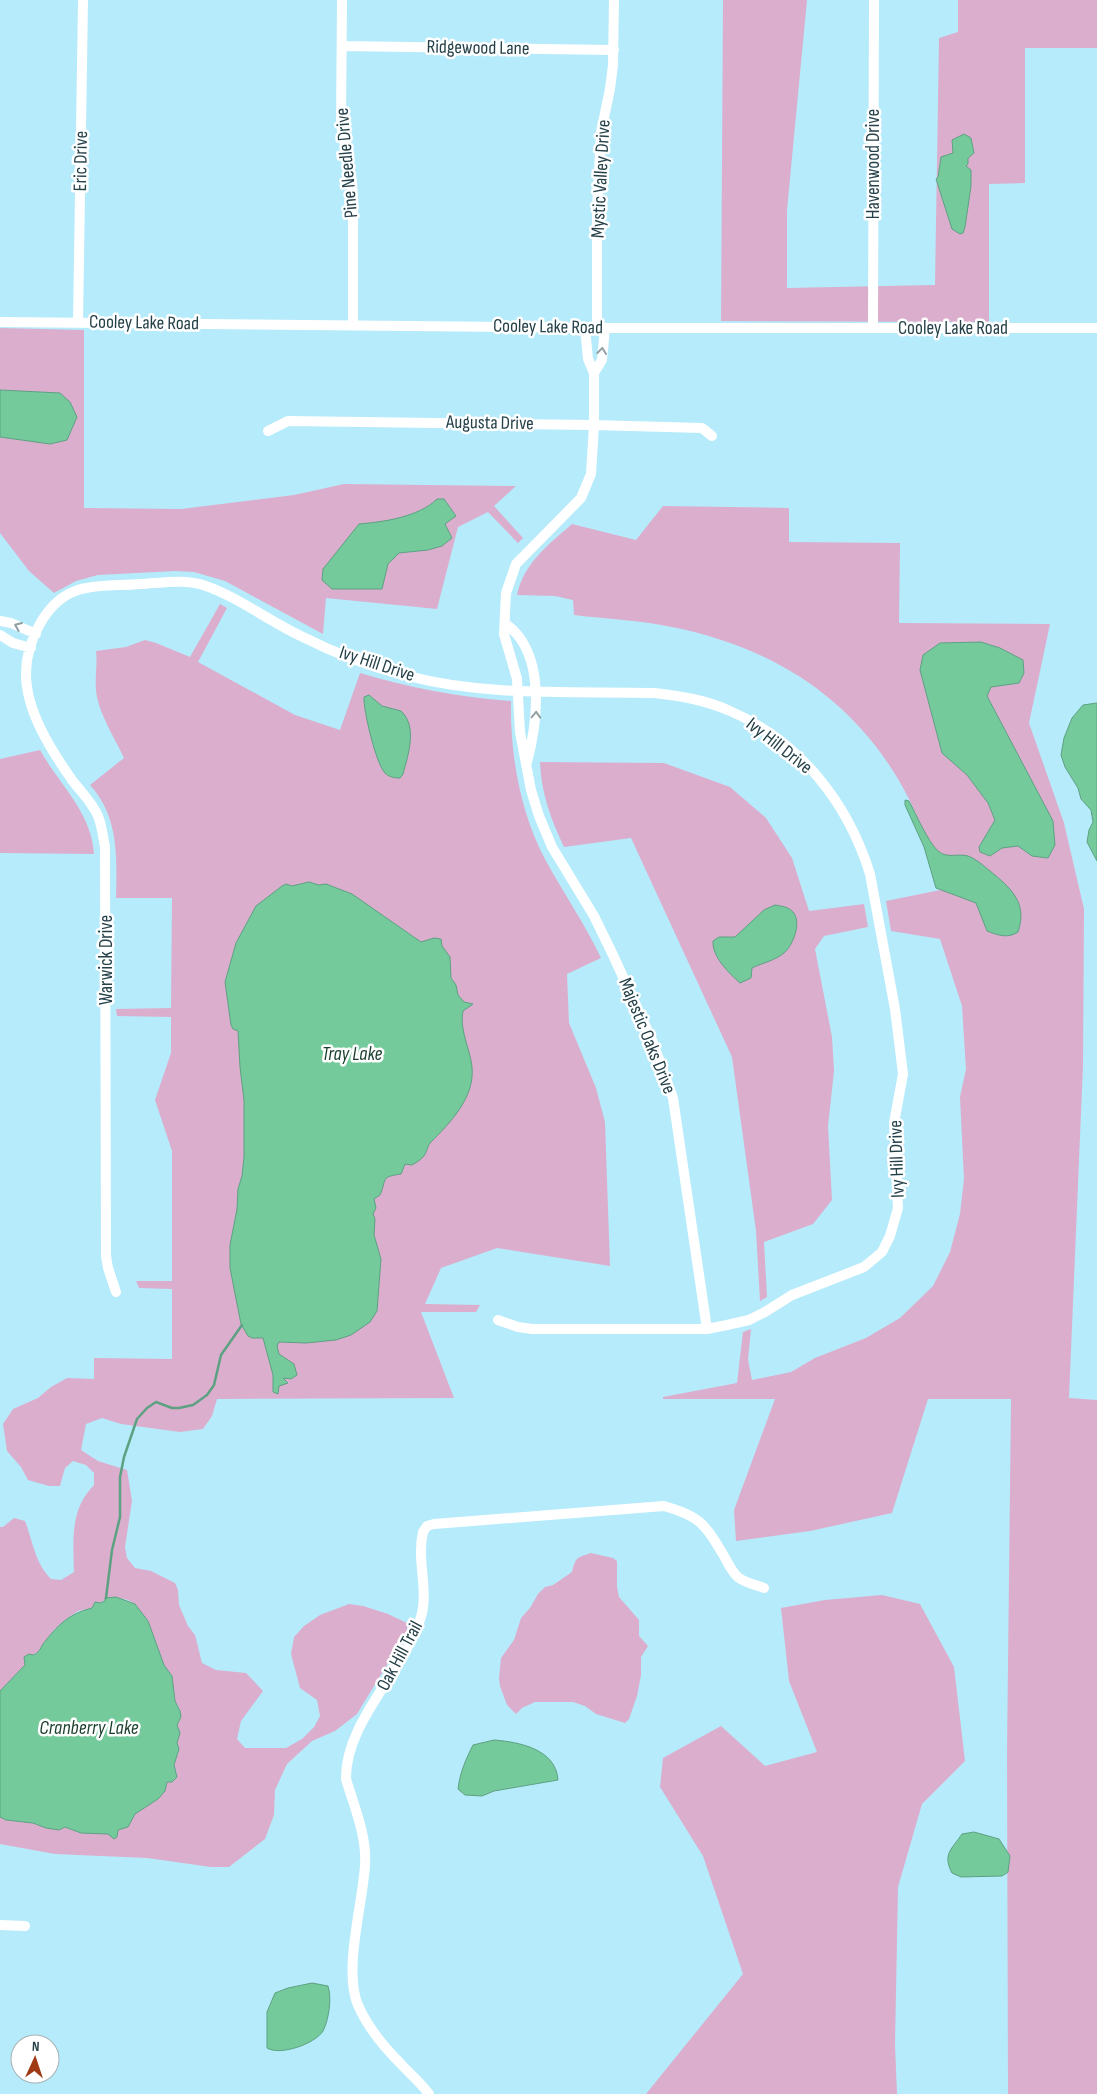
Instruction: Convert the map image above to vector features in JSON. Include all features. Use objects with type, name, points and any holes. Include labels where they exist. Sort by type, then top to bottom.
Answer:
[{"type":"street","name":"Eric Drive","points":[[78,323],[83,0]]},
{"type":"street","name":"Pine Needle Drive","points":[[342,0],[341,125],[352,181],[353,325]]},
{"type":"street","name":"Mystic Valley Drive","points":[[601,328],[598,209],[601,132],[610,88],[614,50],[614,0]]},
{"type":"street","name":"Havenwood Drive","points":[[873,328],[874,0]]},
{"type":"street","name":"Ridgewood Lane","points":[[342,46],[614,50]]},
{"type":"street","name":"Cooley Lake Road","points":[[0,322],[585,328],[1097,328]]},
{"type":"street","name":"Majestic Oaks Drive","points":[[585,328],[588,359],[594,373],[593,462],[587,487],[572,510],[516,564],[506,593],[506,624],[504,634],[519,691],[520,732],[538,816],[552,847],[594,916],[612,953],[652,1040],[673,1098],[706,1329]]},
{"type":"street","name":"Majestic Oaks Drive","points":[[594,373],[602,360],[601,328]]},
{"type":"street","name":"Augusta Drive","points":[[268,431],[288,421],[702,428],[712,436]]},
{"type":"street","name":"Ivy Hill Drive","points":[[30,648],[44,617],[50,609],[77,590],[114,585],[193,582],[217,590],[302,637],[380,668],[443,684],[486,690],[646,693],[679,696],[729,710],[751,722],[793,752],[828,788],[842,808],[854,832],[870,874],[895,1009],[903,1074],[894,1123],[898,1208],[890,1236],[882,1252],[864,1267],[792,1295],[766,1312],[749,1320],[706,1329],[532,1329],[518,1327],[498,1320]]},
{"type":"street","points":[[0,621],[11,623],[36,634]]},
{"type":"street","name":"Majestic Oaks Drive","points":[[506,624],[516,632],[526,651],[537,692],[536,724],[527,763]]},
{"type":"street","points":[[0,636],[13,643],[30,648]]},
{"type":"street","name":"Warwick Drive","points":[[30,648],[27,662],[27,686],[38,724],[56,756],[97,815],[105,847],[106,1256],[116,1292]]},
{"type":"street","name":"Oak Hill Trail","points":[[429,2094],[419,2081],[388,2050],[366,2020],[355,1996],[353,1966],[365,1863],[361,1831],[346,1779],[350,1749],[358,1728],[394,1672],[421,1619],[424,1603],[422,1537],[425,1529],[434,1524],[664,1506],[686,1512],[707,1528],[734,1573],[740,1578],[764,1588]]},
{"type":"street","points":[[0,1925],[25,1926]]},
{"type":"shaded area","points":[[723,0],[807,0],[787,210],[787,288],[935,285],[939,38],[958,32],[958,0],[1097,0],[1097,48],[1025,48],[1025,183],[989,184],[989,322],[721,321]]},
{"type":"shaded area","points":[[0,328],[84,330],[84,508],[181,509],[294,495],[344,484],[516,486],[494,506],[523,538],[518,543],[488,512],[458,527],[437,609],[326,598],[323,634],[225,581],[194,572],[175,571],[98,575],[76,581],[54,593],[29,571],[0,533]]},
{"type":"shaded area","points":[[663,506],[789,508],[789,542],[900,543],[899,623],[1050,624],[1029,723],[1064,823],[1084,909],[1083,1065],[1069,1398],[1097,1400],[1097,2094],[1008,2094],[1007,1753],[1011,1399],[928,1399],[892,1513],[810,1531],[736,1541],[734,1510],[775,1399],[663,1399],[663,1397],[737,1383],[743,1332],[751,1329],[748,1360],[752,1380],[791,1372],[815,1358],[866,1338],[900,1318],[933,1286],[950,1252],[960,1214],[964,1179],[960,1097],[966,1069],[962,1006],[940,939],[891,931],[886,901],[940,890],[923,834],[910,801],[890,766],[867,735],[841,708],[812,685],[781,665],[747,649],[710,636],[672,627],[574,615],[573,600],[555,596],[517,595],[520,584],[531,564],[546,547],[572,524],[636,540]]},
{"type":"shaded area","points":[[220,604],[227,608],[198,662],[295,715],[340,730],[360,673],[434,691],[511,701],[512,742],[518,783],[529,823],[546,861],[601,958],[567,974],[569,1023],[596,1088],[605,1122],[610,1266],[497,1248],[441,1268],[425,1304],[480,1305],[476,1312],[421,1312],[454,1398],[217,1399],[212,1416],[203,1429],[180,1432],[121,1424],[102,1418],[86,1424],[81,1450],[98,1461],[127,1470],[132,1501],[125,1547],[127,1558],[135,1568],[151,1571],[175,1583],[178,1590],[179,1605],[188,1626],[195,1635],[202,1663],[216,1670],[246,1673],[263,1691],[241,1721],[237,1739],[245,1748],[286,1748],[302,1739],[314,1727],[320,1716],[317,1700],[300,1688],[291,1654],[294,1637],[304,1626],[320,1615],[349,1604],[363,1606],[388,1614],[407,1623],[407,1632],[357,1714],[335,1731],[312,1741],[287,1764],[275,1790],[274,1815],[265,1839],[229,1867],[211,1867],[147,1858],[55,1854],[0,1844],[0,1817],[6,1820],[33,1823],[46,1828],[65,1827],[81,1833],[105,1833],[117,1837],[118,1830],[128,1827],[135,1814],[158,1799],[165,1791],[167,1782],[177,1774],[174,1765],[179,1750],[177,1743],[180,1733],[177,1725],[181,1717],[179,1707],[175,1701],[172,1676],[164,1665],[148,1621],[135,1604],[116,1597],[99,1603],[96,1602],[92,1608],[78,1611],[65,1620],[53,1631],[38,1652],[24,1659],[25,1665],[0,1691],[0,1527],[3,1527],[14,1518],[25,1521],[41,1566],[51,1579],[61,1580],[74,1572],[73,1548],[77,1515],[86,1494],[94,1485],[94,1473],[86,1465],[73,1461],[65,1468],[60,1486],[49,1486],[28,1480],[21,1467],[7,1451],[3,1424],[13,1409],[38,1398],[51,1387],[67,1378],[94,1379],[94,1358],[172,1359],[172,1289],[139,1288],[136,1281],[172,1281],[172,1151],[155,1100],[171,1053],[171,1017],[117,1016],[116,1009],[171,1008],[172,898],[116,898],[116,853],[111,824],[99,797],[90,785],[124,758],[98,701],[96,651],[126,647],[145,640],[190,657]]},
{"type":"shaded area","points":[[40,750],[81,812],[92,839],[94,854],[0,853],[0,759]]},
{"type":"shaded area","points":[[540,762],[664,763],[730,787],[766,818],[792,858],[809,911],[864,904],[868,927],[824,936],[815,949],[832,1037],[834,1071],[828,1126],[832,1200],[813,1224],[764,1242],[767,1297],[760,1301],[756,1231],[732,1057],[631,838],[564,847],[548,806],[542,784]]},
{"type":"shaded area","points":[[591,1553],[613,1558],[617,1561],[619,1597],[639,1620],[639,1636],[648,1646],[641,1657],[641,1675],[637,1696],[629,1719],[625,1723],[596,1714],[585,1706],[573,1702],[535,1702],[522,1708],[516,1714],[507,1705],[500,1686],[501,1658],[514,1640],[521,1618],[530,1608],[538,1594],[545,1587],[553,1585],[572,1572],[577,1559]]},
{"type":"shaded area","points":[[882,1595],[920,1604],[954,1667],[965,1761],[922,1804],[898,1887],[895,2044],[897,2094],[646,2094],[743,1974],[703,1856],[660,1787],[663,1758],[721,1726],[765,1766],[817,1752],[789,1681],[781,1608],[825,1600]]},
{"type":"water","points":[[964,134],[971,138],[974,153],[968,158],[966,166],[971,170],[971,186],[965,227],[963,233],[960,234],[952,229],[936,179],[938,177],[941,157],[953,153],[952,140]]},
{"type":"water","points":[[0,390],[60,393],[70,402],[77,417],[67,440],[50,444],[0,437]]},
{"type":"water","points":[[437,499],[444,499],[456,516],[445,524],[452,538],[442,546],[428,550],[399,553],[388,564],[382,589],[332,589],[322,580],[323,569],[359,524],[400,518],[421,510]]},
{"type":"water","points":[[981,642],[1000,648],[1023,660],[1024,673],[1019,683],[991,687],[987,696],[1053,821],[1055,845],[1048,858],[1032,856],[1018,846],[1002,848],[990,856],[980,852],[979,847],[995,820],[988,803],[967,775],[942,753],[920,670],[923,655],[940,643]]},
{"type":"water","points":[[369,695],[382,706],[401,711],[409,725],[409,750],[403,774],[400,778],[392,777],[381,768],[371,736],[364,703],[364,697]]},
{"type":"water","points":[[1097,703],[1097,861],[1087,842],[1089,830],[1093,822],[1091,810],[1081,799],[1078,788],[1065,767],[1061,755],[1064,738],[1072,718],[1083,705]]},
{"type":"water","points":[[905,800],[909,801],[926,834],[938,851],[945,855],[971,857],[1011,890],[1016,897],[1021,913],[1018,932],[1006,936],[987,931],[976,903],[936,888],[924,847],[905,805]]},
{"type":"water","name":"Tray Lake","points":[[309,882],[319,885],[326,884],[352,894],[421,942],[434,938],[441,939],[442,946],[450,957],[451,978],[456,985],[458,995],[464,1002],[473,1004],[463,1011],[462,1018],[471,1060],[472,1078],[466,1099],[454,1117],[430,1143],[424,1156],[412,1165],[405,1164],[401,1174],[387,1178],[380,1195],[374,1199],[376,1208],[373,1214],[375,1219],[374,1235],[381,1259],[377,1311],[370,1322],[351,1335],[336,1340],[306,1343],[279,1342],[277,1346],[279,1354],[294,1364],[297,1375],[291,1379],[283,1378],[288,1383],[279,1386],[278,1394],[273,1392],[273,1375],[263,1338],[248,1336],[241,1324],[230,1268],[230,1245],[244,1157],[244,1100],[238,1031],[233,1029],[231,1025],[225,982],[236,943],[256,906],[286,884],[292,886]]},
{"type":"water","points":[[775,905],[789,909],[796,916],[797,927],[793,939],[788,949],[782,955],[752,968],[751,978],[740,983],[726,970],[718,959],[713,947],[713,941],[719,937],[735,937],[764,910]]},
{"type":"water","name":"Cranberry Lake","points":[[116,1597],[135,1604],[148,1621],[164,1665],[172,1676],[175,1701],[181,1717],[177,1725],[180,1733],[177,1743],[179,1749],[174,1765],[177,1777],[172,1782],[167,1782],[165,1791],[158,1799],[135,1814],[128,1827],[118,1830],[117,1837],[114,1839],[108,1834],[81,1833],[65,1827],[59,1830],[46,1828],[33,1823],[6,1820],[0,1817],[0,1691],[25,1665],[24,1657],[38,1652],[48,1637],[64,1621],[76,1613],[92,1608],[95,1602],[100,1603],[105,1601],[105,1598]]},
{"type":"water","points":[[494,1740],[525,1745],[543,1754],[556,1769],[558,1780],[494,1791],[482,1796],[465,1795],[458,1789],[464,1766],[473,1745]]},
{"type":"water","points":[[974,1832],[999,1839],[1010,1856],[1008,1872],[1002,1876],[961,1877],[952,1873],[948,1856],[952,1848],[962,1834]]},
{"type":"water","points":[[312,1983],[328,1986],[330,1996],[329,2009],[323,2031],[313,2040],[288,2050],[280,2051],[267,2048],[267,2012],[275,1993]]},
{"type":"waterway","points":[[106,1598],[112,1550],[120,1517],[120,1477],[124,1457],[137,1419],[147,1408],[156,1402],[172,1408],[179,1408],[193,1405],[207,1395],[214,1385],[221,1355],[242,1325]]}]
